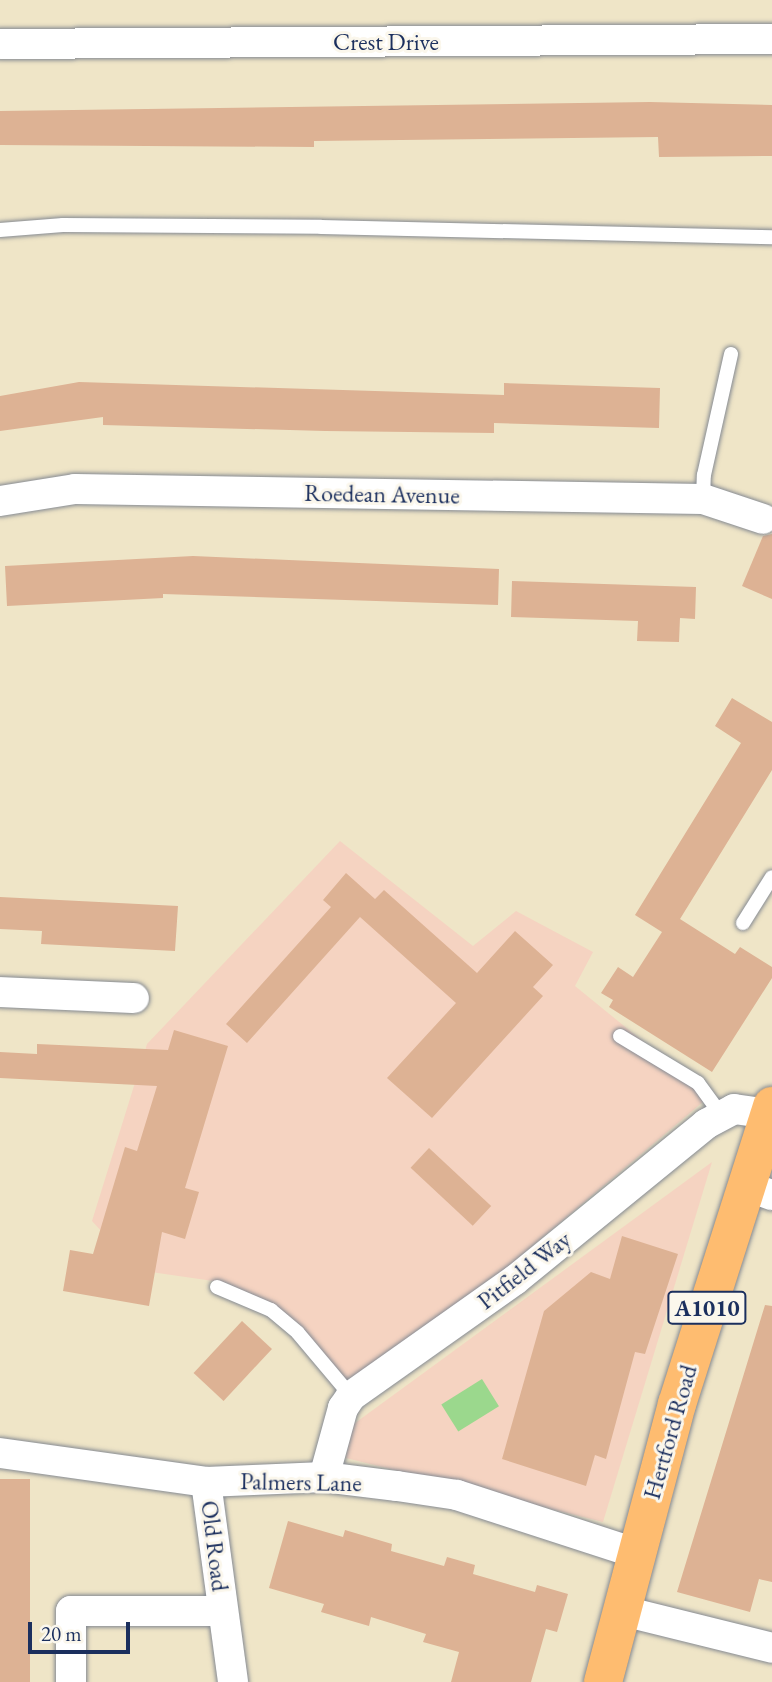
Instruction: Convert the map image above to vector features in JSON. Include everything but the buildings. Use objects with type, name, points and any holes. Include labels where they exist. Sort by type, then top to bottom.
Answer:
[{"type":"main road","name":"Hertford Road","points":[[603,1682],[635,1553],[758,1190],[770,1110]]},
{"type":"street","name":"Crest Drive","points":[[0,44],[772,39]]},
{"type":"street","name":"Roedean Avenue","points":[[0,501],[75,489],[703,499],[762,519]]},
{"type":"street","points":[[0,992],[134,998]]},
{"type":"street","name":"Pitfield Way","points":[[351,1395],[515,1280],[706,1124],[734,1109],[770,1110]]},
{"type":"street","points":[[324,1477],[343,1408],[351,1395]]},
{"type":"street","name":"Palmers Lane","points":[[0,1453],[206,1482],[324,1477],[457,1495],[635,1553]]},
{"type":"street","name":"Old Road","points":[[206,1482],[233,1682]]},
{"type":"street","points":[[619,1610],[772,1648]]},
{"type":"street","name":"Old Road","points":[[71,1682],[71,1611],[223,1611]]},
{"type":"lane","points":[[0,230],[63,225],[307,227],[772,237]]},
{"type":"lane","points":[[703,499],[704,475],[731,354]]},
{"type":"lane","points":[[743,923],[772,877]]},
{"type":"lane","points":[[620,1036],[698,1083],[722,1116]]},
{"type":"lane","points":[[217,1287],[271,1310],[298,1333],[351,1395]]},
{"type":"shaded area","points":[[340,841],[473,946],[516,911],[593,952],[575,986],[710,1096],[357,1394],[281,1316],[227,1283],[137,1270],[92,1221],[147,1044]]},
{"type":"shaded area","points":[[712,1162],[603,1522],[346,1458],[351,1426]]},
{"type":"green space","points":[[482,1379],[499,1406],[458,1432],[441,1404]]}]
